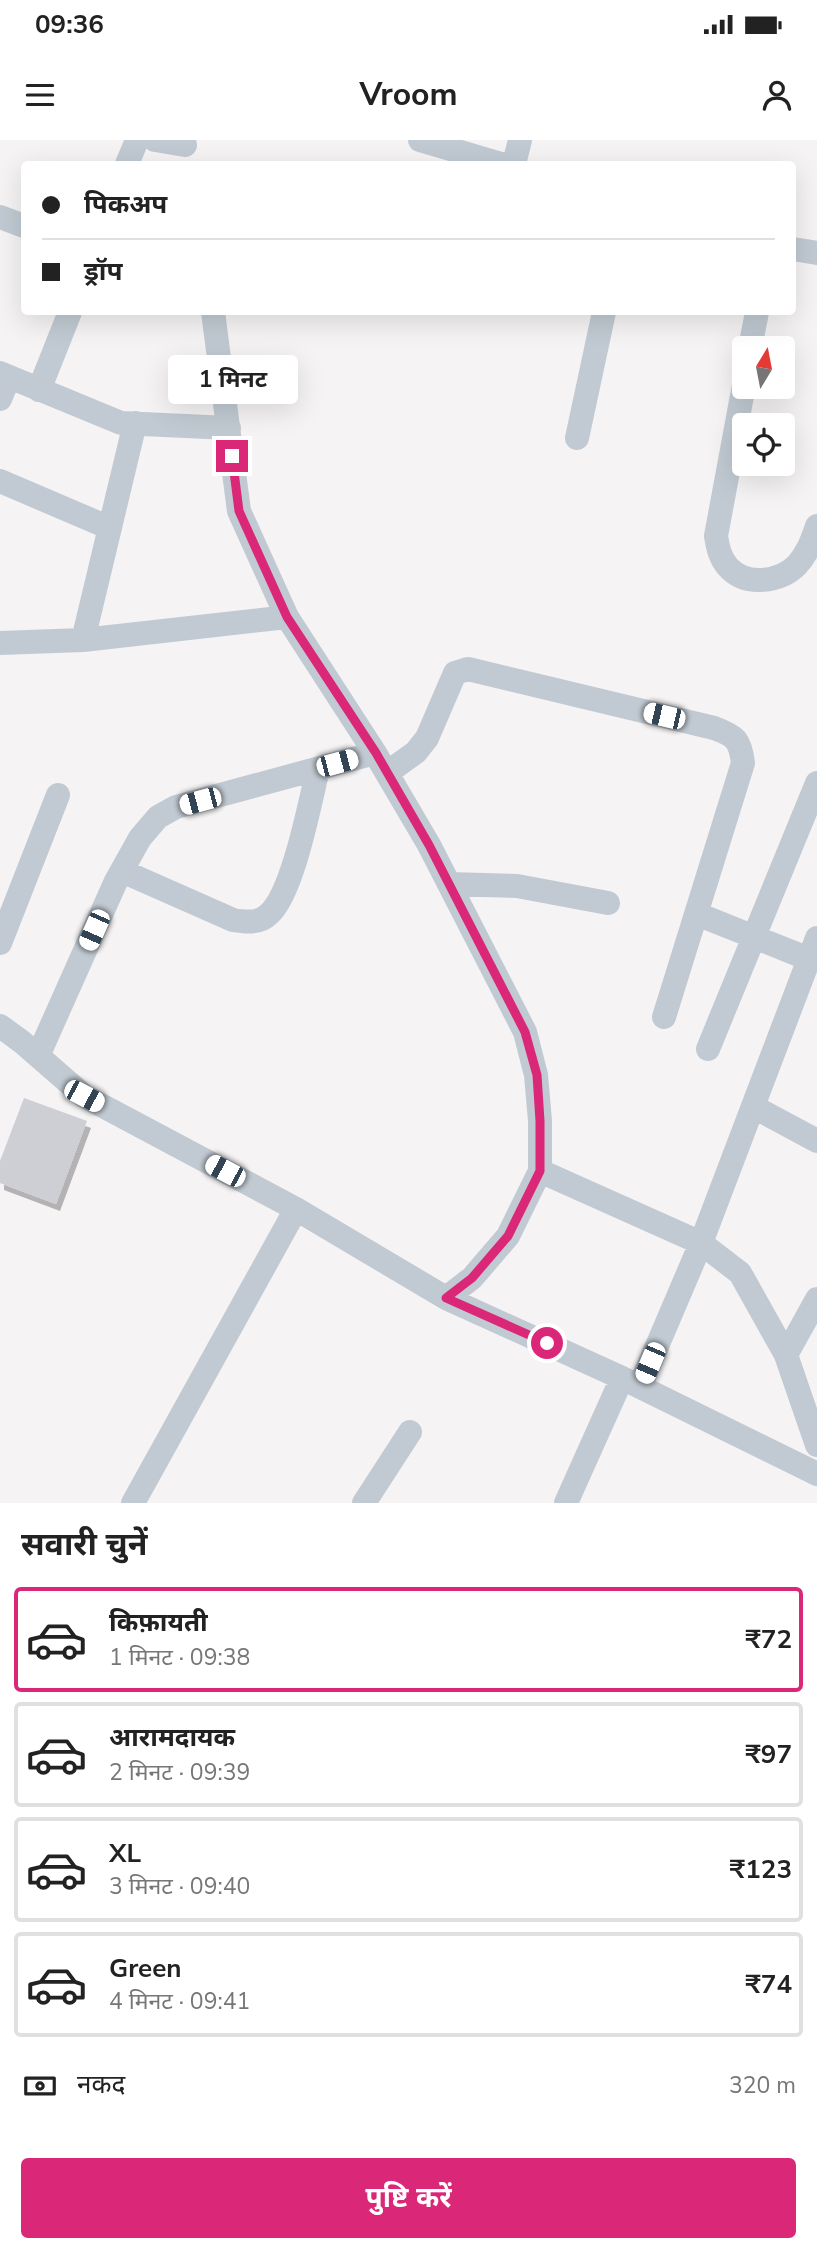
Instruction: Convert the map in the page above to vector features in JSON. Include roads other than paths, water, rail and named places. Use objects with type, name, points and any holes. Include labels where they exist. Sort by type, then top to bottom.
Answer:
[{"type":"street","points":[[128,161],[137,140]]},
{"type":"street","points":[[155,140],[186,150]]},
{"type":"street","points":[[420,140],[491,161]]},
{"type":"street","points":[[515,161],[520,140]]},
{"type":"street","points":[[0,217],[21,225]]},
{"type":"street","points":[[796,250],[817,253]]},
{"type":"street","points":[[39,390],[69,315]]},
{"type":"street","points":[[213,315],[239,511],[287,617],[381,763],[449,884],[525,1032],[537,1075],[540,1171],[508,1236],[472,1278],[446,1298]]},
{"type":"street","points":[[577,438],[603,315]]},
{"type":"street","points":[[752,336],[756,315]]},
{"type":"street","points":[[3,383],[39,390],[121,423],[229,428]]},
{"type":"street","points":[[741,399],[716,536],[720,556],[729,569],[748,578],[766,580],[781,577],[797,565],[808,549],[817,526]]},
{"type":"street","points":[[83,640],[135,423]]},
{"type":"street","points":[[0,481],[110,528]]},
{"type":"street","points":[[0,643],[83,640],[287,617]]},
{"type":"street","points":[[38,1056],[122,871],[140,838],[158,817],[176,807],[318,769],[381,763],[416,752],[427,738],[455,673],[468,669],[714,728],[730,734],[741,746],[743,764],[664,1017]]},
{"type":"street","points":[[122,871],[233,920],[253,922],[268,916],[281,901],[290,878],[318,769]]},
{"type":"street","points":[[708,1049],[817,783]]},
{"type":"street","points":[[0,943],[58,795]]},
{"type":"street","points":[[449,884],[517,886],[608,903]]},
{"type":"street","points":[[566,1503],[701,1243],[813,949],[754,937],[697,914]]},
{"type":"street","points":[[0,1026],[84,1096],[296,1209],[446,1298],[631,1382],[817,1474]]},
{"type":"street","points":[[754,1107],[817,1140]]},
{"type":"street","points":[[540,1171],[701,1243],[740,1273],[786,1356],[817,1446]]},
{"type":"street","points":[[133,1503],[296,1209]]},
{"type":"street","points":[[786,1356],[817,1299]]},
{"type":"street","points":[[364,1503],[410,1432]]}]
